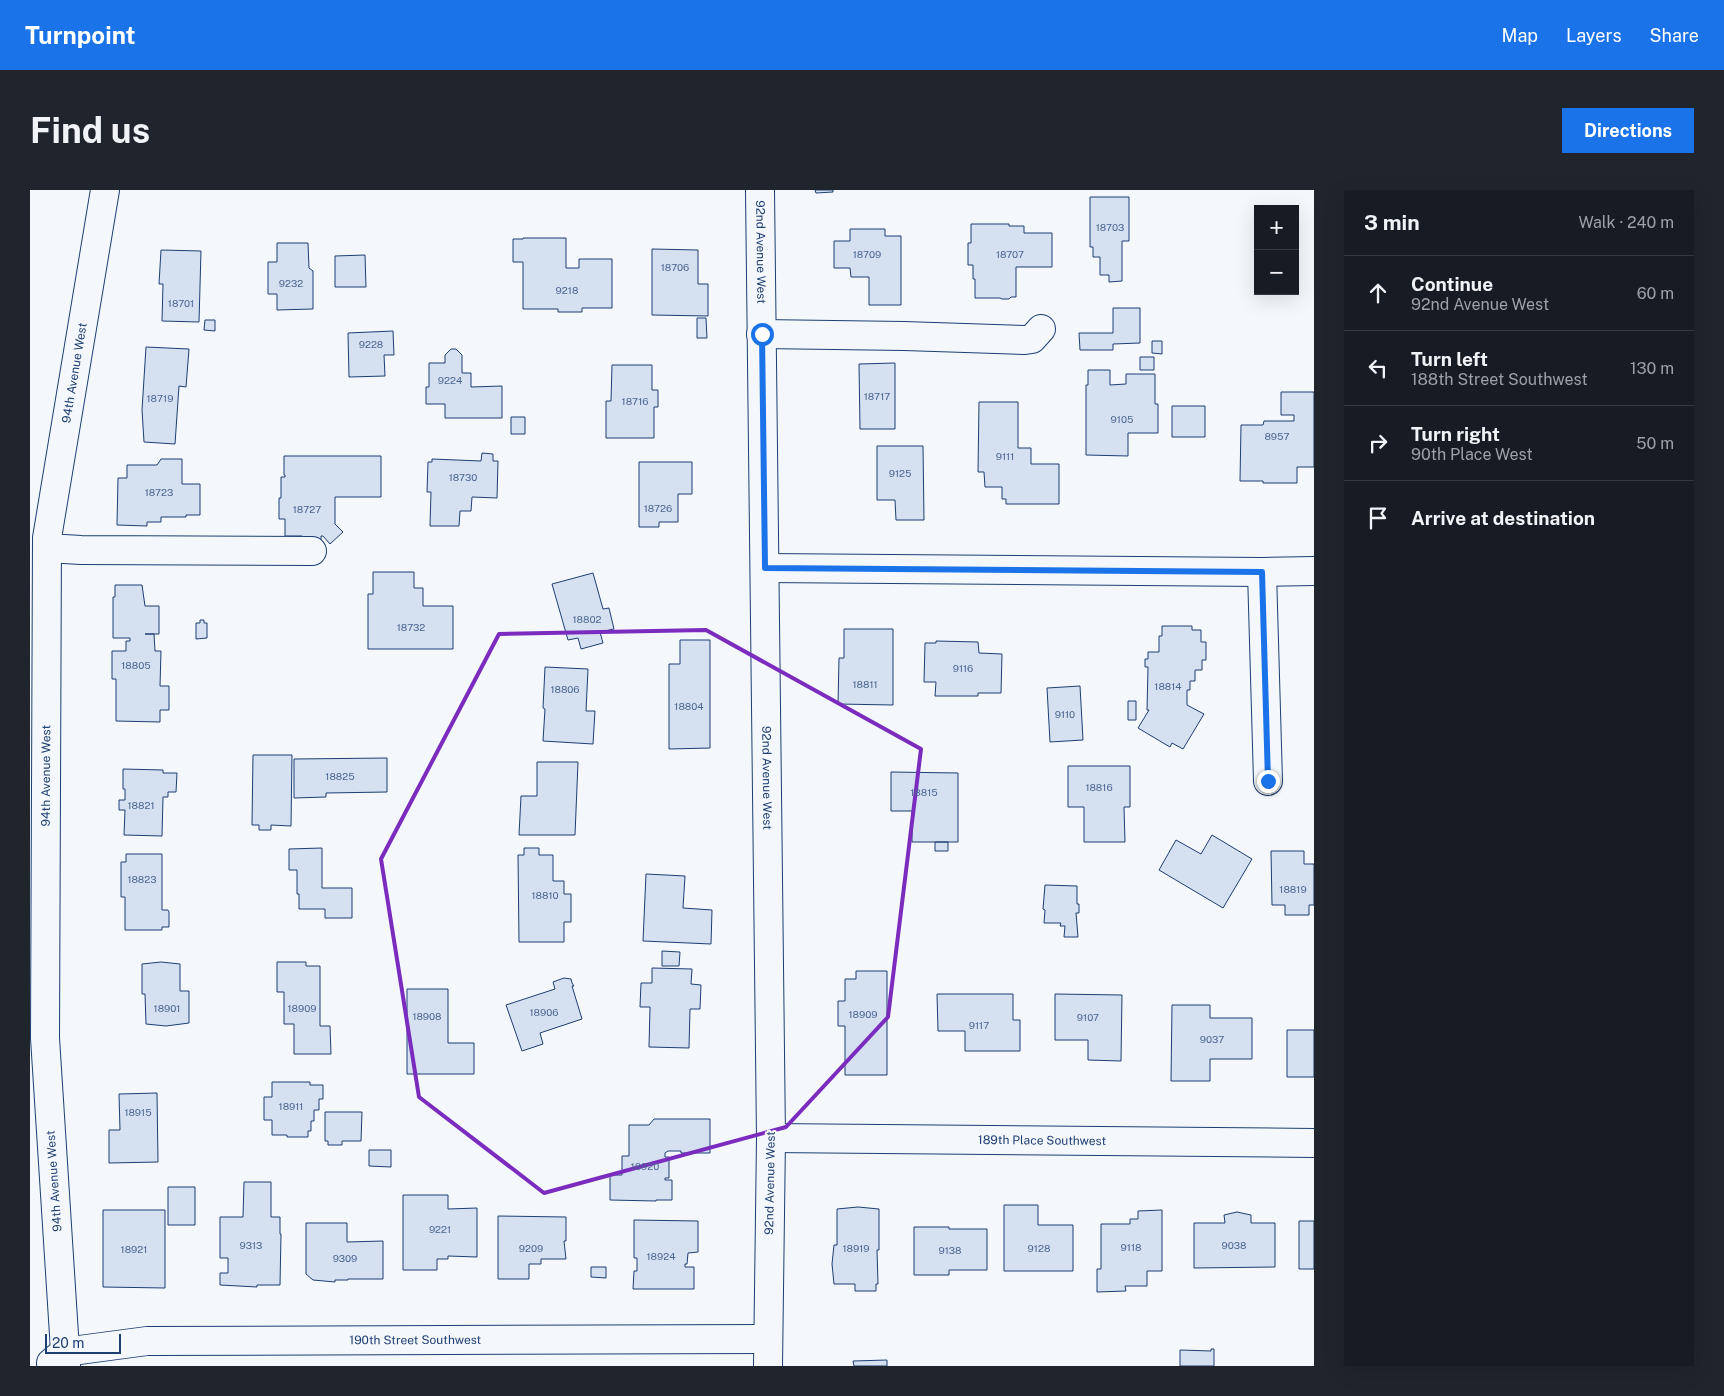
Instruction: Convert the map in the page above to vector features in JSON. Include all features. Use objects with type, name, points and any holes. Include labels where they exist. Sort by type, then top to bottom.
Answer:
[{"type":"street","name":"94th Avenue West","points":[[59,1361],[45,1038],[38,697],[47,538],[105,190]]},
{"type":"street","name":"92nd Avenue West","points":[[760,190],[771,1138],[768,1366]]},
{"type":"street","points":[[762,334],[1025,340],[1032,338],[1041,329]]},
{"type":"street","points":[[47,548],[81,550],[312,551]]},
{"type":"street","points":[[765,568],[1314,571]]},
{"type":"street","points":[[1262,572],[1268,781]]},
{"type":"street","name":"189th Place Southwest","points":[[771,1138],[1314,1143]]},
{"type":"street","name":"190th Street Southwest","points":[[59,1361],[147,1341],[768,1339]]},
{"type":"highlighted area","points":[[706,630],[921,749],[888,1017],[786,1127],[544,1193],[419,1097],[381,859],[499,634]]},
{"type":"building","points":[[815,190],[833,190],[833,192],[816,193]]},
{"type":"building","points":[[1090,197],[1129,197],[1129,241],[1122,241],[1122,281],[1109,282],[1109,275],[1100,275],[1100,257],[1093,257],[1093,247],[1090,247]]},
{"type":"building","points":[[971,224],[1009,224],[1009,226],[1024,226],[1024,233],[1052,233],[1052,267],[1016,267],[1016,297],[1009,299],[975,298],[973,265],[968,265],[968,243],[971,243]]},
{"type":"building","points":[[850,229],[885,229],[885,236],[901,236],[901,305],[869,305],[869,277],[851,277],[850,268],[834,268],[834,241],[850,241]]},
{"type":"building","points":[[566,238],[566,268],[579,268],[579,259],[612,259],[612,308],[582,308],[582,312],[558,312],[558,309],[523,309],[523,262],[513,262],[513,239]]},
{"type":"building","points":[[277,243],[308,243],[309,268],[313,271],[313,309],[277,310],[277,294],[268,294],[268,262],[277,262]]},
{"type":"building","points":[[652,249],[698,250],[698,284],[708,284],[708,316],[652,315]]},
{"type":"building","points":[[161,250],[201,251],[199,322],[162,321],[163,284],[159,284]]},
{"type":"building","points":[[365,255],[366,287],[335,287],[335,256]]},
{"type":"building","points":[[1113,308],[1140,308],[1140,343],[1113,344],[1113,350],[1080,350],[1079,333],[1113,333]]},
{"type":"building","points":[[697,318],[706,318],[707,338],[697,338]]},
{"type":"building","points":[[205,320],[215,320],[215,331],[204,330]]},
{"type":"building","points":[[393,331],[394,355],[384,355],[385,376],[349,377],[348,333]]},
{"type":"building","points":[[1152,341],[1162,341],[1162,354],[1152,353]]},
{"type":"building","points":[[146,347],[189,349],[186,387],[179,386],[175,444],[144,442],[142,410]]},
{"type":"building","points":[[451,349],[456,349],[462,355],[462,373],[471,373],[471,387],[502,386],[502,418],[445,418],[445,404],[426,404],[426,387],[429,387],[429,363],[445,363],[445,355]]},
{"type":"building","points":[[1140,357],[1154,357],[1154,370],[1140,370]]},
{"type":"building","points":[[895,363],[895,429],[860,429],[859,364]]},
{"type":"building","points":[[612,365],[652,365],[652,390],[658,390],[658,407],[654,407],[654,438],[606,438],[606,401],[611,401]]},
{"type":"building","points":[[1088,370],[1110,370],[1110,385],[1126,384],[1126,374],[1155,374],[1155,404],[1158,404],[1158,433],[1128,433],[1128,456],[1086,455],[1086,385],[1088,385]]},
{"type":"building","points":[[1281,392],[1314,392],[1314,467],[1297,467],[1297,483],[1240,481],[1241,425],[1263,425],[1264,421],[1294,421],[1294,415],[1281,415]]},
{"type":"building","points":[[979,402],[1018,402],[1018,448],[1031,448],[1031,464],[1059,464],[1059,504],[1006,504],[1006,499],[1002,499],[1002,487],[985,487],[984,472],[978,472]]},
{"type":"building","points":[[1172,406],[1205,406],[1205,437],[1172,437]]},
{"type":"building","points":[[511,417],[525,417],[525,434],[511,434]]},
{"type":"building","points":[[877,446],[923,446],[924,520],[896,520],[895,500],[877,500]]},
{"type":"building","points":[[482,453],[493,454],[493,461],[498,461],[497,498],[472,497],[471,511],[460,511],[459,526],[430,526],[431,492],[427,492],[428,462],[432,462],[432,459],[481,461]]},
{"type":"building","points":[[284,456],[381,456],[381,497],[335,497],[335,524],[343,532],[330,544],[323,536],[321,536],[321,542],[302,542],[302,536],[285,536],[285,519],[279,519],[281,477],[285,477]]},
{"type":"building","points":[[161,459],[182,459],[182,484],[200,484],[200,515],[161,517],[161,522],[147,522],[147,526],[117,525],[118,478],[127,478],[127,465],[157,465]]},
{"type":"building","points":[[639,462],[692,462],[692,494],[678,494],[678,522],[659,522],[659,527],[639,527]]},
{"type":"building","points":[[373,572],[414,572],[414,588],[423,588],[423,606],[453,606],[453,649],[368,649],[368,594],[373,594]]},
{"type":"building","points":[[593,573],[603,609],[609,608],[614,629],[600,632],[603,643],[581,649],[578,638],[568,640],[552,584]]},
{"type":"building","points":[[115,585],[142,585],[145,606],[159,606],[159,634],[154,634],[155,651],[161,651],[160,686],[169,686],[169,710],[160,710],[160,722],[116,721],[116,679],[112,679],[112,651],[126,651],[126,641],[130,641],[130,638],[113,638],[113,597],[115,597]]},
{"type":"building","points":[[200,620],[204,620],[204,623],[207,623],[207,638],[196,639],[196,623],[200,623]]},
{"type":"building","points":[[1162,626],[1192,626],[1192,630],[1201,630],[1201,642],[1206,642],[1206,660],[1202,660],[1202,670],[1195,670],[1195,681],[1190,681],[1190,690],[1187,690],[1187,705],[1204,714],[1183,749],[1172,743],[1170,747],[1138,728],[1149,710],[1147,710],[1148,667],[1145,667],[1145,659],[1148,659],[1148,652],[1159,652],[1159,636],[1162,636]]},
{"type":"building","points":[[844,629],[893,629],[893,705],[838,704],[839,658],[844,658]]},
{"type":"building","points":[[680,640],[710,640],[710,748],[669,749],[669,664],[680,664]]},
{"type":"building","points":[[936,641],[978,642],[979,653],[1002,654],[1001,693],[978,693],[978,696],[935,696],[936,682],[924,682],[925,643],[936,643]]},
{"type":"building","points":[[545,667],[588,669],[586,711],[595,711],[593,744],[543,741]]},
{"type":"building","points":[[1080,686],[1083,740],[1050,742],[1047,688]]},
{"type":"building","points":[[1128,701],[1136,701],[1136,720],[1128,720]]},
{"type":"building","points":[[253,755],[292,755],[291,826],[271,825],[271,830],[259,830],[259,825],[252,825]]},
{"type":"building","points":[[387,758],[387,792],[326,793],[326,797],[294,798],[294,759]]},
{"type":"building","points":[[537,762],[578,762],[575,835],[519,835],[521,796],[537,796]]},
{"type":"building","points":[[1068,766],[1130,766],[1130,807],[1124,807],[1125,842],[1084,842],[1084,807],[1068,807]]},
{"type":"building","points":[[123,769],[163,770],[163,773],[177,773],[176,792],[168,792],[168,797],[163,797],[162,836],[124,835],[125,810],[119,810],[119,800],[125,800]]},
{"type":"building","points":[[891,772],[958,773],[958,842],[912,842],[912,811],[891,811]]},
{"type":"building","points":[[1212,835],[1252,859],[1223,908],[1159,870],[1176,840],[1201,854]]},
{"type":"building","points":[[935,842],[948,842],[948,851],[935,851]]},
{"type":"building","points":[[322,848],[322,888],[352,888],[352,918],[325,918],[325,909],[299,909],[297,870],[289,870],[289,849]]},
{"type":"building","points":[[524,848],[539,848],[539,855],[553,855],[553,881],[564,881],[564,894],[571,894],[571,922],[564,922],[564,942],[519,942],[518,855],[524,855]]},
{"type":"building","points":[[1271,851],[1304,851],[1304,864],[1314,864],[1314,905],[1309,905],[1309,915],[1285,915],[1285,905],[1272,905]]},
{"type":"building","points":[[126,854],[162,854],[162,910],[168,910],[169,912],[169,927],[162,927],[162,930],[125,930],[125,897],[121,897],[121,862],[126,862]]},
{"type":"building","points":[[646,874],[685,876],[683,908],[712,910],[711,944],[643,941]]},
{"type":"building","points":[[1045,885],[1077,886],[1077,904],[1079,904],[1079,913],[1076,913],[1078,937],[1064,937],[1065,926],[1060,926],[1061,923],[1044,923]]},
{"type":"building","points":[[662,951],[680,952],[679,966],[662,966]]},
{"type":"building","points":[[161,962],[180,964],[180,991],[189,991],[189,1023],[166,1026],[146,1024],[145,994],[142,994],[142,964]]},
{"type":"building","points":[[277,962],[306,962],[306,966],[320,966],[320,1026],[330,1026],[331,1054],[294,1054],[294,1024],[284,1024],[284,992],[277,992]]},
{"type":"building","points":[[652,968],[692,969],[691,984],[701,985],[700,1009],[690,1009],[689,1048],[649,1047],[650,1007],[640,1007],[641,983],[652,983]]},
{"type":"building","points":[[856,971],[887,971],[887,1075],[845,1075],[845,1026],[838,1026],[838,1001],[845,1001],[845,979],[856,979]]},
{"type":"building","points":[[564,978],[571,979],[582,1019],[540,1033],[543,1044],[522,1051],[506,1005],[555,989],[553,982]]},
{"type":"building","points":[[407,989],[448,989],[448,1043],[474,1043],[474,1074],[407,1074]]},
{"type":"building","points":[[937,994],[1013,994],[1013,1020],[1020,1020],[1020,1051],[965,1051],[965,1031],[938,1031]]},
{"type":"building","points":[[1055,994],[1122,995],[1121,1061],[1088,1060],[1088,1040],[1055,1040]]},
{"type":"building","points":[[1172,1005],[1210,1005],[1210,1018],[1252,1018],[1252,1059],[1210,1059],[1210,1081],[1171,1081]]},
{"type":"building","points":[[1287,1030],[1314,1030],[1314,1077],[1287,1077]]},
{"type":"building","points":[[272,1082],[310,1082],[310,1085],[323,1085],[323,1099],[319,1099],[319,1110],[314,1110],[314,1121],[311,1121],[311,1131],[308,1131],[308,1137],[272,1135],[272,1120],[264,1120],[264,1097],[272,1097]]},
{"type":"building","points":[[157,1093],[158,1162],[109,1163],[109,1130],[120,1130],[119,1094]]},
{"type":"building","points":[[325,1112],[362,1112],[361,1141],[342,1141],[342,1145],[328,1145],[328,1141],[325,1141]]},
{"type":"building","points":[[654,1119],[710,1119],[710,1153],[668,1151],[665,1153],[665,1157],[669,1157],[669,1178],[665,1178],[665,1180],[672,1180],[672,1200],[610,1200],[610,1175],[622,1175],[622,1156],[629,1156],[629,1125],[649,1125]]},
{"type":"building","points":[[369,1150],[391,1150],[391,1167],[369,1166]]},
{"type":"building","points":[[244,1182],[271,1182],[271,1217],[280,1217],[280,1285],[257,1285],[257,1287],[220,1285],[220,1273],[228,1273],[228,1258],[220,1258],[220,1217],[243,1217]]},
{"type":"building","points":[[168,1187],[195,1187],[195,1225],[168,1225]]},
{"type":"building","points":[[403,1195],[448,1195],[448,1209],[477,1208],[477,1257],[448,1256],[448,1259],[437,1259],[437,1270],[403,1270]]},
{"type":"building","points":[[1004,1205],[1038,1205],[1038,1225],[1073,1225],[1073,1271],[1004,1271]]},
{"type":"building","points":[[858,1207],[879,1209],[878,1284],[876,1284],[876,1291],[855,1291],[855,1284],[834,1284],[832,1264],[834,1245],[837,1245],[837,1209]]},
{"type":"building","points":[[103,1210],[165,1210],[165,1288],[103,1287]]},
{"type":"building","points":[[1162,1210],[1162,1271],[1147,1271],[1147,1286],[1125,1286],[1126,1291],[1097,1292],[1097,1269],[1101,1269],[1101,1224],[1130,1224],[1130,1219],[1138,1219],[1138,1211]]},
{"type":"building","points":[[1237,1212],[1251,1215],[1251,1223],[1275,1223],[1275,1267],[1194,1268],[1194,1223],[1225,1223],[1224,1215]]},
{"type":"building","points":[[498,1216],[566,1217],[566,1241],[564,1241],[566,1259],[541,1259],[541,1264],[529,1264],[529,1279],[498,1279]]},
{"type":"building","points":[[634,1220],[698,1221],[698,1252],[688,1253],[687,1264],[685,1264],[685,1267],[694,1267],[694,1289],[633,1289],[634,1271],[637,1271],[637,1258],[634,1258]]},
{"type":"building","points":[[1299,1221],[1314,1221],[1314,1269],[1299,1269]]},
{"type":"building","points":[[306,1223],[347,1223],[347,1242],[383,1241],[383,1279],[348,1279],[335,1280],[335,1282],[313,1280],[306,1274]]},
{"type":"building","points":[[914,1227],[987,1229],[987,1270],[949,1270],[949,1275],[914,1275]]},
{"type":"building","points":[[591,1267],[606,1267],[606,1278],[591,1277]]},
{"type":"building","points":[[1211,1349],[1214,1349],[1214,1366],[1180,1366],[1180,1350],[1211,1351]]},
{"type":"building","points":[[887,1360],[887,1366],[854,1366],[853,1361]]},
{"type":"route","points":[[762,334],[765,568],[1262,572],[1268,781]]}]
